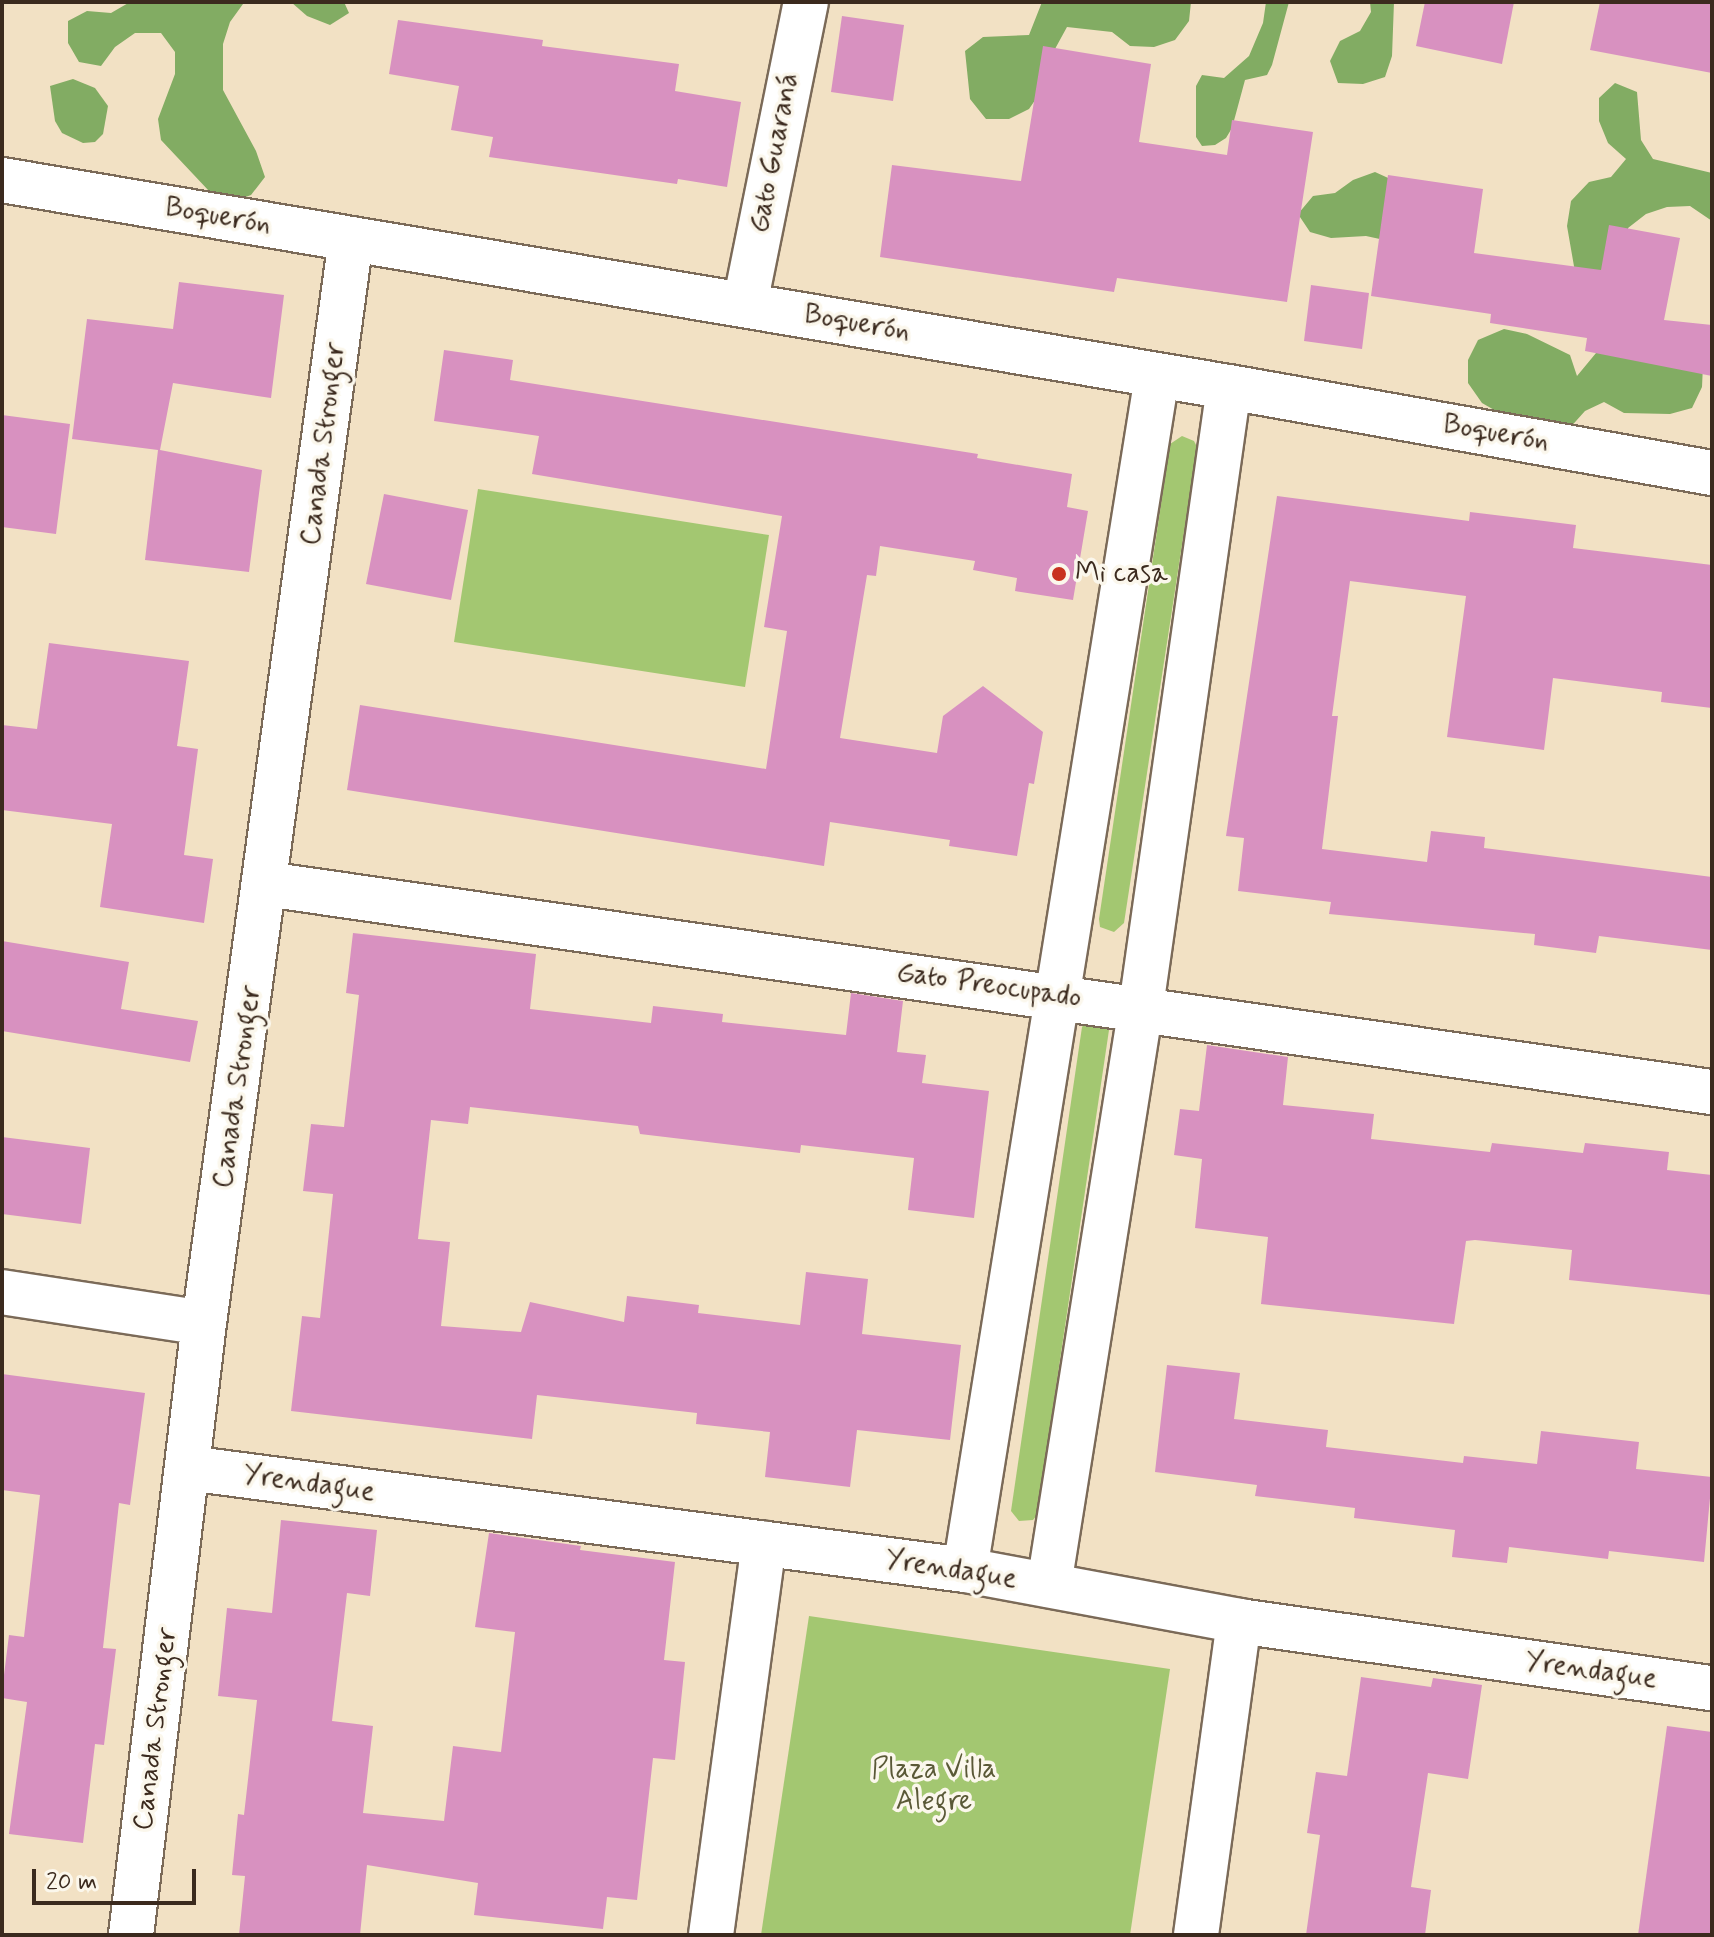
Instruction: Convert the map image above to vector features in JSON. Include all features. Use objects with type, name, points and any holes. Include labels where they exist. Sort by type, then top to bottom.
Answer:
[{"type":"street","name":"Gato Guaraná","points":[[745,304],[806,2]]},
{"type":"street","name":"Boquerón","points":[[2,180],[745,304],[1712,473]]},
{"type":"street","name":"Canada Stronger","points":[[131,1935],[204,1323],[266,884],[351,239]]},
{"type":"street","points":[[965,1570],[1157,377]]},
{"type":"street","points":[[1049,1585],[1141,1007],[1229,387]]},
{"type":"street","name":"Gato Preocupado","points":[[266,884],[1141,1007],[1712,1092]]},
{"type":"street","points":[[2,1292],[204,1323]]},
{"type":"street","name":"Yrendague","points":[[188,1468],[965,1570],[1239,1621],[1712,1688]]},
{"type":"street","points":[[711,1935],[764,1544]]},
{"type":"street","points":[[1196,1935],[1239,1621]]},
{"type":"green space","points":[[130,2],[254,2],[243,4],[230,22],[223,44],[223,90],[256,151],[265,177],[251,195],[232,202],[209,191],[161,140],[158,119],[175,74],[175,52],[161,33],[135,33],[115,47],[101,66],[79,62],[68,43],[68,21],[87,11],[111,13]]},
{"type":"green space","points":[[291,2],[344,2],[349,13],[330,25],[307,16]]},
{"type":"green space","points":[[1042,2],[1191,2],[1189,21],[1175,40],[1154,47],[1130,46],[1112,32],[1067,27],[1044,69],[1042,90],[1029,109],[1009,119],[986,119],[970,99],[965,51],[983,37],[1029,35]]},
{"type":"green space","points":[[1266,2],[1289,2],[1272,65],[1267,75],[1245,80],[1232,128],[1226,138],[1215,145],[1202,146],[1196,137],[1196,86],[1202,75],[1224,78],[1249,56],[1263,23]]},
{"type":"green space","points":[[1370,2],[1394,2],[1392,56],[1385,77],[1363,84],[1338,83],[1330,61],[1340,41],[1360,31],[1371,12]]},
{"type":"green space","points":[[73,79],[95,88],[108,106],[103,134],[95,142],[83,143],[62,133],[55,121],[50,86]]},
{"type":"green space","points":[[1615,83],[1637,92],[1641,140],[1653,159],[1712,173],[1712,221],[1690,206],[1667,207],[1646,214],[1628,228],[1627,252],[1579,295],[1567,226],[1571,201],[1589,182],[1611,177],[1626,159],[1608,143],[1599,121],[1599,98]]},
{"type":"green space","points":[[1375,172],[1397,182],[1389,241],[1366,236],[1331,238],[1310,232],[1298,214],[1313,196],[1335,193],[1353,180]]},
{"type":"green space","points":[[1504,329],[1527,334],[1570,355],[1577,376],[1601,347],[1703,365],[1702,387],[1692,408],[1670,414],[1624,413],[1604,402],[1585,411],[1567,431],[1524,427],[1482,403],[1468,383],[1468,360],[1478,340]]},
{"type":"green space","points":[[1182,436],[1194,441],[1197,447],[1124,923],[1114,932],[1100,927],[1099,919],[1170,444]]},
{"type":"green space","points":[[478,489],[769,535],[745,687],[454,642]]},
{"type":"green space","points":[[1088,1019],[1106,1024],[1109,1030],[1037,1515],[1033,1520],[1019,1521],[1011,1511],[1082,1027]]},
{"type":"green space","name":"Plaza Villa Alegre","points":[[809,1616],[1170,1669],[1130,1935],[761,1935]]},
{"type":"building","points":[[1425,2],[1514,2],[1502,64],[1416,46]]},
{"type":"building","points":[[1600,2],[1712,2],[1712,73],[1590,50]]},
{"type":"building","points":[[842,16],[904,25],[893,101],[831,92]]},
{"type":"building","points":[[398,20],[543,40],[542,46],[679,64],[675,91],[741,102],[727,187],[678,179],[677,184],[489,157],[493,137],[451,130],[459,86],[389,74]]},
{"type":"building","points":[[1043,46],[1151,64],[1139,142],[1227,155],[1232,120],[1313,132],[1287,302],[1117,278],[1114,292],[880,257],[892,165],[1021,181]]},
{"type":"building","points":[[1388,175],[1483,189],[1474,253],[1601,270],[1609,225],[1680,238],[1664,320],[1712,325],[1712,376],[1585,351],[1587,338],[1490,323],[1491,314],[1371,296]]},
{"type":"building","points":[[179,282],[284,295],[271,398],[173,383],[160,450],[262,470],[249,572],[145,560],[158,450],[72,439],[87,319],[173,329]]},
{"type":"building","points":[[1311,285],[1369,293],[1362,349],[1304,341]]},
{"type":"building","points":[[444,350],[513,360],[510,380],[978,454],[977,458],[1072,474],[1067,507],[1088,511],[1073,600],[1015,591],[1017,578],[973,570],[975,561],[880,546],[876,576],[867,575],[840,738],[937,753],[943,716],[983,686],[1043,732],[1034,784],[1029,783],[1017,856],[949,846],[950,840],[830,822],[824,866],[347,790],[360,705],[766,769],[787,631],[764,627],[782,516],[532,474],[539,436],[434,421]]},
{"type":"building","points":[[2,415],[70,424],[56,534],[2,527]]},
{"type":"building","points":[[384,494],[468,510],[451,600],[366,584]]},
{"type":"building","points":[[1277,496],[1469,521],[1470,512],[1576,525],[1573,548],[1712,565],[1712,708],[1661,702],[1662,692],[1553,678],[1544,750],[1447,737],[1466,596],[1350,581],[1332,716],[1338,716],[1322,849],[1427,862],[1431,831],[1485,837],[1484,848],[1712,877],[1712,950],[1599,936],[1596,953],[1534,945],[1535,934],[1329,914],[1331,902],[1238,891],[1244,838],[1226,836]]},
{"type":"building","points":[[49,643],[189,661],[177,746],[198,749],[184,855],[213,859],[204,923],[100,907],[112,824],[2,810],[2,725],[37,729]]},
{"type":"building","points":[[353,933],[536,954],[530,1009],[651,1023],[653,1006],[723,1014],[722,1022],[846,1035],[851,993],[903,1001],[897,1052],[926,1055],[922,1083],[989,1091],[974,1218],[908,1210],[914,1158],[801,1145],[800,1153],[640,1134],[638,1126],[470,1107],[468,1124],[431,1120],[418,1239],[450,1242],[441,1326],[521,1332],[530,1302],[624,1322],[627,1296],[699,1305],[698,1313],[800,1325],[806,1272],[868,1279],[862,1334],[961,1345],[950,1440],[857,1430],[850,1487],[765,1477],[770,1432],[696,1424],[697,1413],[537,1395],[532,1439],[291,1411],[302,1316],[320,1318],[333,1194],[303,1191],[311,1124],[344,1127],[359,995],[346,993]]},
{"type":"building","points":[[2,941],[129,962],[121,1009],[198,1021],[190,1062],[2,1031]]},
{"type":"building","points":[[1207,1045],[1288,1057],[1283,1105],[1374,1114],[1371,1139],[1490,1152],[1492,1143],[1583,1153],[1585,1143],[1669,1152],[1667,1170],[1712,1175],[1712,1295],[1569,1280],[1572,1250],[1475,1240],[1466,1241],[1454,1324],[1261,1304],[1268,1237],[1195,1228],[1202,1159],[1174,1155],[1180,1109],[1199,1111]]},
{"type":"building","points":[[2,1137],[90,1148],[81,1224],[2,1214]]},
{"type":"building","points":[[1167,1365],[1240,1373],[1234,1419],[1328,1430],[1326,1447],[1463,1463],[1464,1456],[1537,1464],[1541,1431],[1639,1442],[1636,1469],[1712,1477],[1704,1562],[1609,1551],[1608,1559],[1509,1547],[1507,1563],[1452,1557],[1455,1530],[1354,1518],[1355,1508],[1255,1496],[1257,1485],[1155,1472]]},
{"type":"building","points":[[2,1374],[145,1393],[130,1505],[119,1503],[103,1648],[116,1649],[104,1745],[95,1744],[83,1843],[9,1834],[27,1702],[2,1698],[2,1691],[9,1635],[24,1637],[40,1495],[2,1490]]},
{"type":"building","points":[[281,1520],[377,1530],[370,1596],[347,1593],[332,1721],[373,1726],[363,1813],[444,1821],[453,1746],[501,1752],[515,1632],[475,1627],[489,1533],[581,1546],[580,1550],[675,1562],[664,1660],[685,1662],[675,1760],[653,1758],[637,1900],[607,1897],[603,1929],[474,1915],[478,1883],[367,1865],[360,1935],[239,1935],[245,1876],[232,1875],[238,1814],[244,1815],[257,1700],[218,1696],[227,1608],[272,1613]]},
{"type":"building","points":[[1361,1677],[1431,1687],[1433,1678],[1482,1685],[1468,1779],[1428,1773],[1411,1887],[1431,1890],[1425,1935],[1306,1935],[1320,1835],[1307,1833],[1316,1772],[1347,1776]]},
{"type":"building","points":[[1667,1726],[1712,1732],[1712,1935],[1638,1935]]},
{"type":"place","name":"Mi casa","points":[[1059,574]]}]
